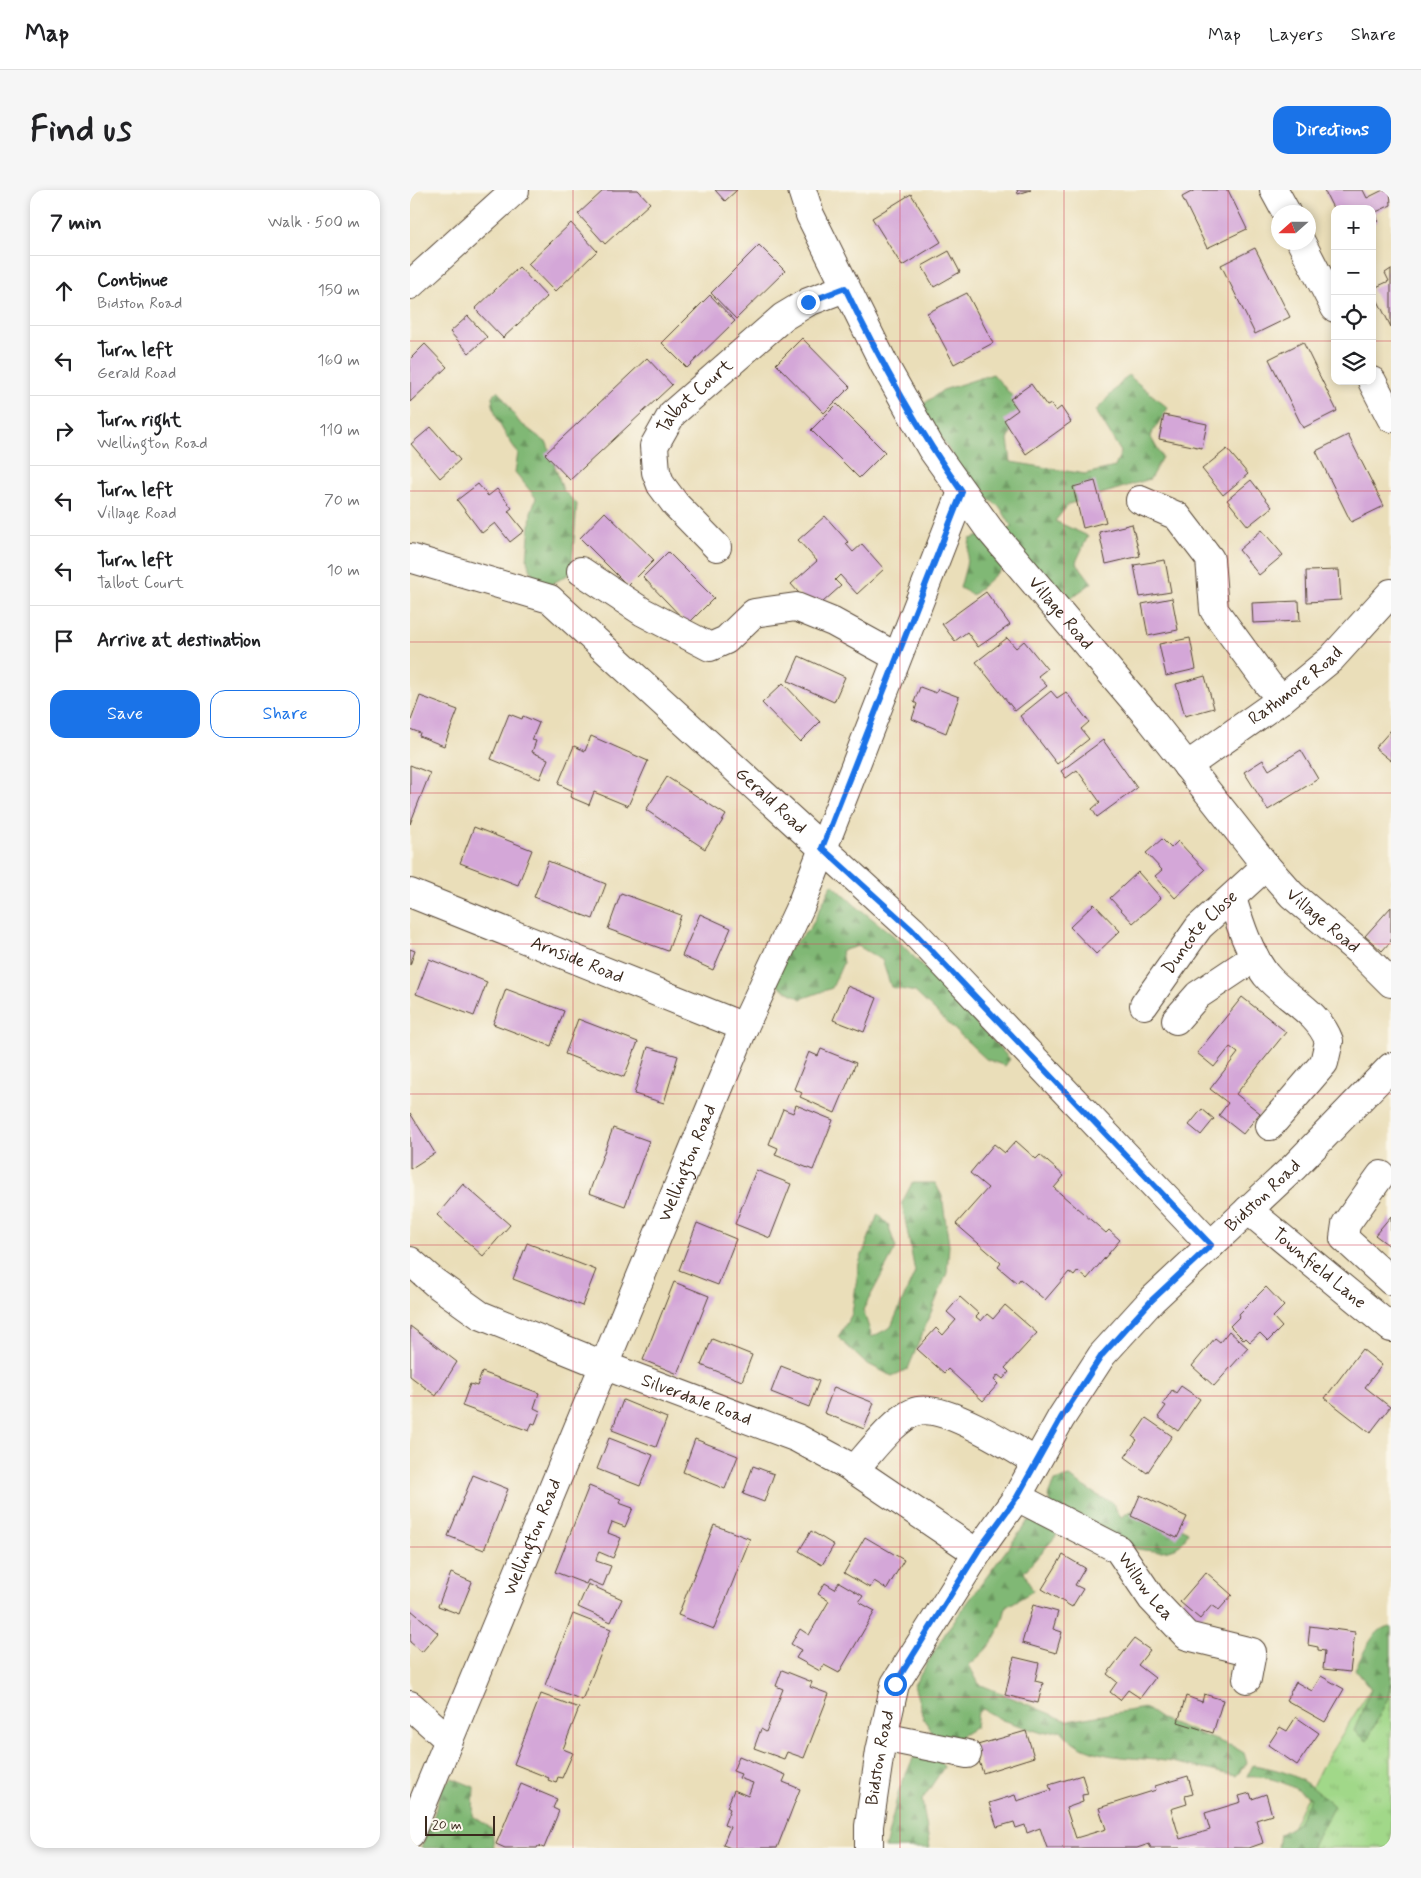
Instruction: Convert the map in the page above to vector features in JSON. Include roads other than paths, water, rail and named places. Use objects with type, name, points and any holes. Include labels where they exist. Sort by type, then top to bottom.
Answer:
[{"type":"street","points":[[410,285],[515,190]]},
{"type":"street","name":"Village Road","points":[[802,190],[810,215],[885,366],[931,448],[989,529],[1187,766],[1266,866],[1292,895],[1362,954],[1391,983]]},
{"type":"street","points":[[1274,190],[1282,205]]},
{"type":"street","points":[[1305,250],[1331,300]]},
{"type":"street","name":"Talbot Court","points":[[718,547],[676,504],[661,485],[656,472],[654,446],[672,414],[783,317],[808,302],[845,288]]},
{"type":"street","points":[[1374,385],[1391,418]]},
{"type":"street","name":"Wellington Road","points":[[410,1834],[744,1027],[800,906],[962,492]]},
{"type":"street","points":[[1140,500],[1177,516],[1210,559],[1214,610],[1268,684],[1282,699]]},
{"type":"street","name":"Gerald Road","points":[[410,558],[550,599],[912,930],[1211,1245]]},
{"type":"street","points":[[581,572],[643,612],[710,646],[726,640],[754,613],[796,607],[833,622],[897,657]]},
{"type":"street","name":"Rathmore Road","points":[[1187,766],[1282,699],[1331,660],[1391,593]]},
{"type":"street","name":"Duncote Close","points":[[1144,1005],[1199,927],[1266,866]]},
{"type":"street","name":"Arnside Road","points":[[410,893],[744,1027]]},
{"type":"street","points":[[1232,898],[1254,957],[1273,982],[1321,1025],[1330,1040],[1324,1063],[1270,1126]]},
{"type":"street","points":[[1176,1020],[1198,995],[1254,957]]},
{"type":"street","name":"Bidston Road","points":[[869,1848],[870,1826],[883,1737],[895,1684],[978,1553],[1017,1497],[1061,1418],[1102,1355],[1152,1300],[1294,1167],[1391,1067]]},
{"type":"street","points":[[1381,1174],[1346,1224],[1344,1238],[1391,1281]]},
{"type":"street","name":"Townfield Lane","points":[[1248,1210],[1391,1327]]},
{"type":"street","name":"Silverdale Road","points":[[410,1260],[434,1282],[480,1315],[603,1365],[797,1438],[854,1470],[978,1553]]},
{"type":"street","points":[[854,1470],[902,1419],[918,1411],[934,1411],[993,1435],[1036,1462]]},
{"type":"street","name":"Willow Lea","points":[[1017,1497],[1118,1549],[1152,1599],[1187,1636],[1252,1652],[1247,1679]]},
{"type":"street","points":[[410,1705],[449,1740]]},
{"type":"street","points":[[883,1737],[967,1754]]}]
